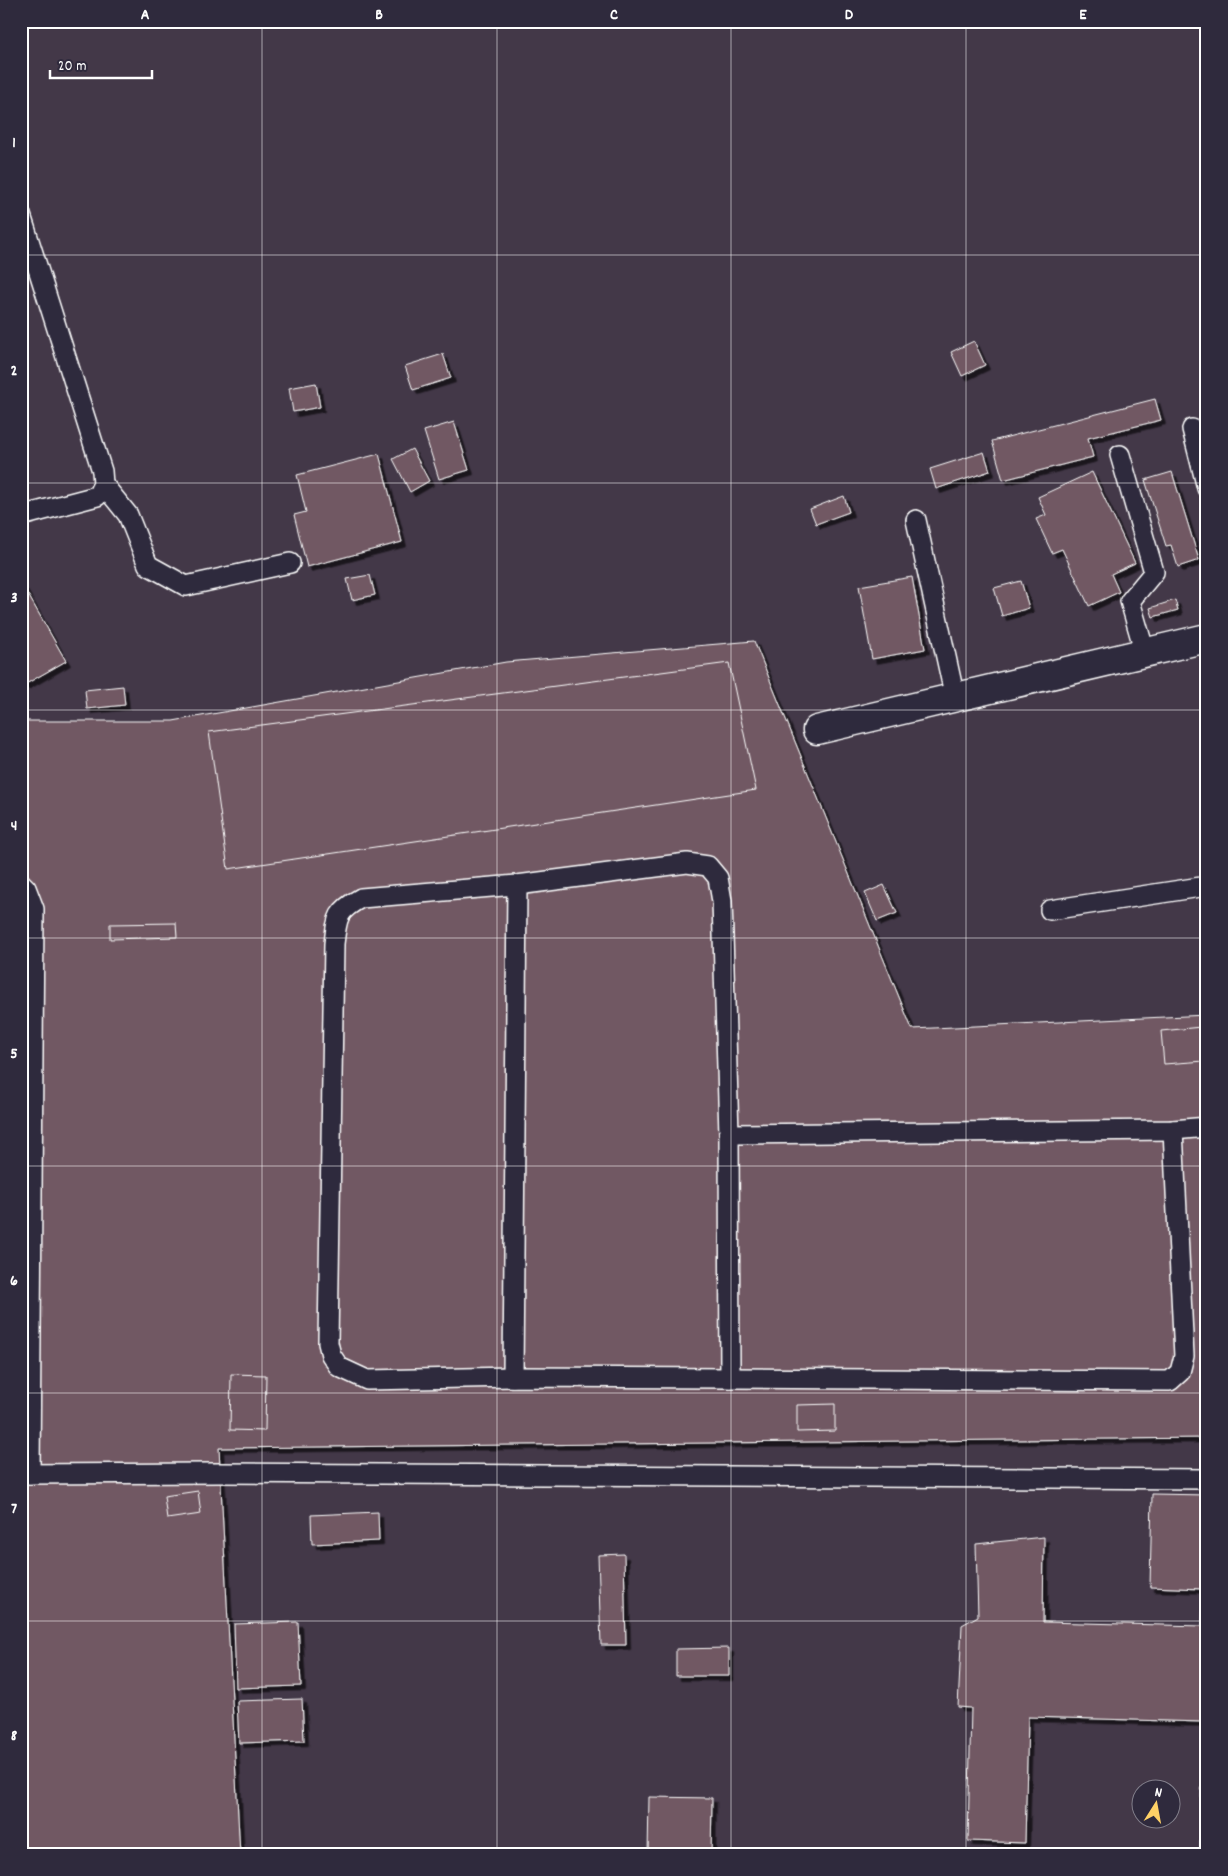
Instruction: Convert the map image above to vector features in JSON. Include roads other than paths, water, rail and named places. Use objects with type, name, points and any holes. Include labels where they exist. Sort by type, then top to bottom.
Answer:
[{"type":"street","points":[[816,730],[1207,638]]},
{"type":"lane","points":[[21,216],[102,471],[103,484],[97,496],[21,516]]},
{"type":"lane","points":[[1192,429],[1207,488]]},
{"type":"lane","points":[[1120,455],[1154,572],[1130,601],[1145,652]]},
{"type":"lane","points":[[103,484],[128,515],[148,565],[186,586],[290,563]]},
{"type":"lane","points":[[916,520],[955,698]]},
{"type":"lane","points":[[730,1378],[728,1134],[722,901],[718,878],[708,866],[687,863],[517,885],[361,898],[344,907],[336,925],[334,944],[328,1343],[331,1355],[339,1367],[367,1380],[730,1378],[1170,1380],[1180,1372],[1184,1356],[1173,1130]]},
{"type":"lane","points":[[21,883],[26,888],[34,909],[25,1474],[1207,1479]]},
{"type":"lane","points":[[513,1378],[517,885]]},
{"type":"lane","points":[[1050,910],[1207,886]]},
{"type":"lane","points":[[728,1134],[1173,1130],[1207,1127]]}]
